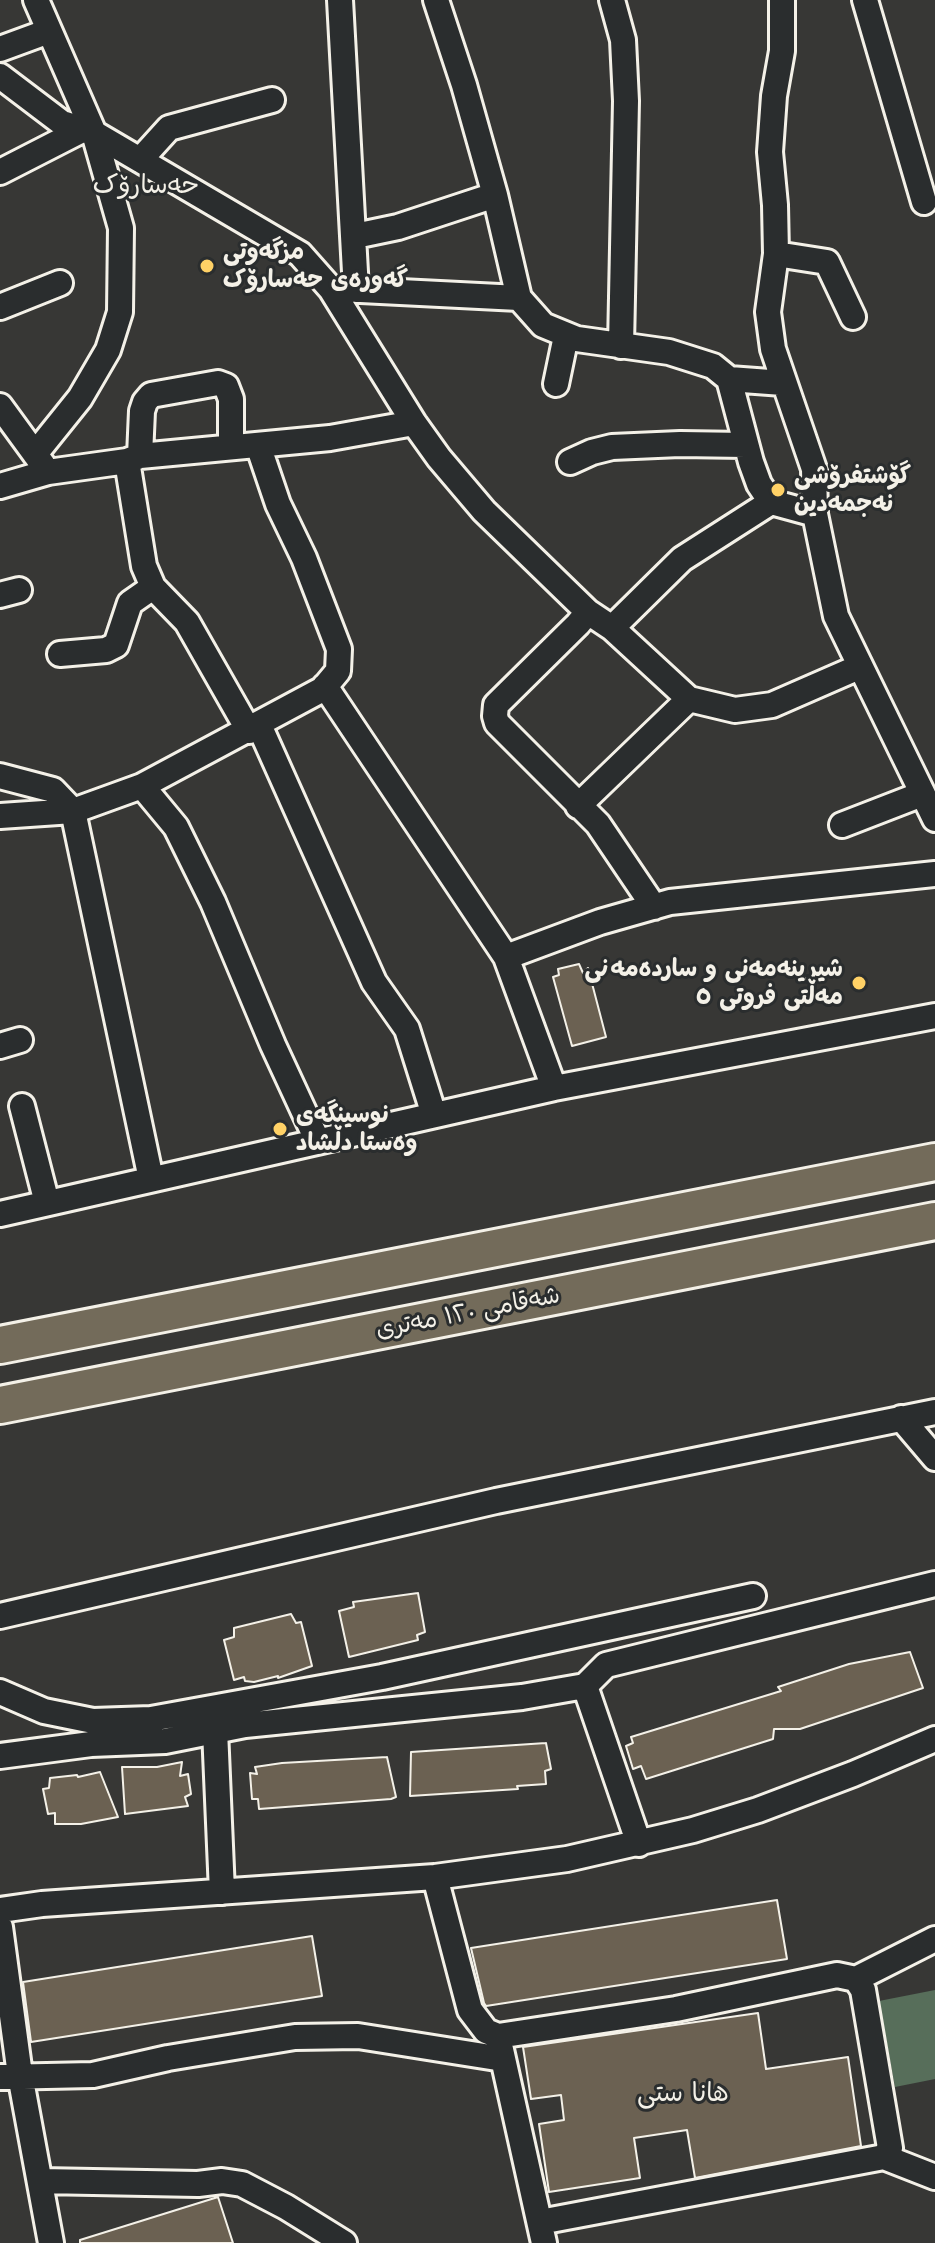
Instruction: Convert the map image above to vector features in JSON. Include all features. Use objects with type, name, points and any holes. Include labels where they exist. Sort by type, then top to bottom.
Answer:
[{"type":"highway","points":[[0,1345],[935,1162]]},
{"type":"highway","name":"شەقامی ١٢٠ مەتری","points":[[0,1405],[935,1221]]},
{"type":"street","points":[[37,0],[89,131],[121,228],[120,312],[108,350],[41,463]]},
{"type":"street","points":[[340,0],[356,290]]},
{"type":"street","points":[[436,0],[495,195],[519,298],[543,325],[566,336],[669,352],[713,366],[729,379],[783,383]]},
{"type":"street","points":[[612,0],[623,40],[626,101],[621,346]]},
{"type":"street","points":[[782,0],[782,51],[774,96],[770,152],[776,254],[768,312],[773,349],[814,469],[815,514],[836,616],[935,819]]},
{"type":"street","points":[[865,0],[924,202]]},
{"type":"street","points":[[0,49],[49,31]]},
{"type":"street","points":[[1,79],[62,123],[89,131],[300,254],[331,289],[439,458],[484,511],[588,612],[612,628],[689,699],[735,710],[772,705],[859,667]]},
{"type":"street","points":[[140,160],[169,128],[272,100]]},
{"type":"street","points":[[0,172],[89,131]]},
{"type":"street","points":[[355,236],[398,227],[495,195]]},
{"type":"street","points":[[776,254],[827,262],[853,317]]},
{"type":"street","points":[[0,307],[60,283]]},
{"type":"street","points":[[331,289],[519,298]]},
{"type":"street","points":[[556,384],[566,336]]},
{"type":"street","points":[[729,379],[745,445],[759,484],[771,502],[815,514]]},
{"type":"street","points":[[231,447],[231,399],[226,386],[218,383],[151,395],[145,402],[134,458],[144,566],[153,587],[187,622],[254,728],[374,982],[407,1029],[434,1115]]},
{"type":"street","points":[[0,406],[41,463]]},
{"type":"street","points":[[0,486],[41,463],[134,458],[330,438],[414,423]]},
{"type":"street","points":[[0,816],[73,811],[142,786],[254,728],[325,686],[338,671],[339,649],[304,558],[278,504],[258,445]]},
{"type":"street","points":[[570,462],[612,447],[745,445]]},
{"type":"street","points":[[612,628],[682,559],[771,502]]},
{"type":"street","points":[[60,654],[106,650],[116,645],[130,603],[153,587]]},
{"type":"street","points":[[588,612],[496,705],[497,723],[598,824],[654,907]]},
{"type":"street","points":[[325,686],[506,957],[554,1088]]},
{"type":"street","points":[[578,806],[689,699]]},
{"type":"street","points":[[0,776],[53,790],[73,811],[151,1179]]},
{"type":"street","points":[[142,786],[176,827],[189,852],[318,1142]]},
{"type":"street","points":[[842,825],[922,794]]},
{"type":"street","points":[[506,957],[600,922],[654,907],[774,890],[935,874]]},
{"type":"street","points":[[0,1214],[554,1088],[935,1016]]},
{"type":"street","points":[[22,1106],[47,1203]]},
{"type":"street","points":[[0,1616],[511,1498],[935,1412]]},
{"type":"street","points":[[901,1418],[935,1458]]},
{"type":"street","points":[[0,1756],[91,1744],[165,1741],[215,1730],[522,1697],[585,1686],[606,1665],[934,1586]]},
{"type":"street","points":[[0,1692],[44,1711],[93,1721],[151,1719],[382,1677],[753,1596]]},
{"type":"street","points":[[585,1686],[639,1844]]},
{"type":"street","points":[[215,1730],[222,1892]]},
{"type":"street","points":[[0,1910],[435,1877],[567,1859],[639,1844],[758,1810],[935,1739]]},
{"type":"street","points":[[435,1877],[470,2010],[501,2048],[542,2233],[884,2157],[935,2177]]},
{"type":"street","points":[[0,1927],[10,2076],[41,2181],[51,2243]]},
{"type":"street","points":[[10,2076],[93,2075],[168,2058],[295,2037],[358,2036],[501,2048],[837,1975],[856,1979],[935,1939]]},
{"type":"street","points":[[856,1979],[863,1990],[890,2148],[884,2157]]},
{"type":"street","points":[[41,2181],[198,2184],[222,2181],[242,2184],[344,2243]]},
{"type":"green space","points":[[935,1990],[935,2079],[895,2087],[879,2001]]},
{"type":"building","points":[[579,964],[583,973],[588,968],[606,1037],[572,1046],[553,977],[559,975],[558,969]]},
{"type":"building","points":[[418,1593],[425,1632],[417,1635],[418,1640],[349,1657],[339,1611],[354,1607],[353,1602]]},
{"type":"building","points":[[291,1614],[296,1623],[301,1622],[312,1666],[278,1678],[254,1682],[245,1681],[244,1677],[234,1680],[224,1640],[234,1637],[234,1628]]},
{"type":"building","points":[[910,1652],[923,1688],[800,1729],[774,1729],[773,1739],[646,1779],[641,1766],[633,1769],[626,1746],[633,1743],[631,1737],[781,1691],[778,1687],[849,1664]]},
{"type":"building","points":[[546,1743],[551,1769],[545,1771],[546,1784],[517,1786],[518,1789],[410,1796],[411,1752]]},
{"type":"building","points":[[387,1757],[396,1797],[391,1799],[259,1809],[258,1799],[252,1799],[250,1773],[257,1774],[255,1767]]},
{"type":"building","points":[[182,1762],[180,1776],[188,1774],[191,1794],[185,1797],[188,1806],[125,1814],[122,1767],[157,1767]]},
{"type":"building","points":[[100,1772],[118,1817],[81,1824],[55,1824],[55,1813],[48,1814],[43,1789],[49,1788],[50,1778]]},
{"type":"building","points":[[777,1900],[787,1959],[486,2006],[484,2003],[471,1948]]},
{"type":"building","points":[[312,1936],[322,1996],[31,2042],[23,1982]]},
{"type":"building","points":[[758,2013],[766,2069],[848,2057],[861,2146],[695,2178],[687,2130],[634,2138],[640,2178],[549,2192],[539,2124],[564,2120],[561,2095],[531,2099],[523,2047]]},
{"type":"building","points":[[218,2197],[233,2243],[80,2243],[80,2240]]},
{"type":"place","name":"مزگەوتی گەورەی حەسارۆک","points":[[207,266]]},
{"type":"place","name":"گۆشتفرۆشی نەجمەدین","points":[[778,490]]},
{"type":"place","name":"شیرینەمەنی و ساردەمەنی مەڵتی فروتی ٥","points":[[859,983]]},
{"type":"place","name":"نوسینگەی وەستا دڵشاد","points":[[280,1129]]},
{"type":"district","name":"حەسارۆک","points":[[146,186]]},
{"type":"district","name":"هانا ستى","points":[[683,2094]]}]
